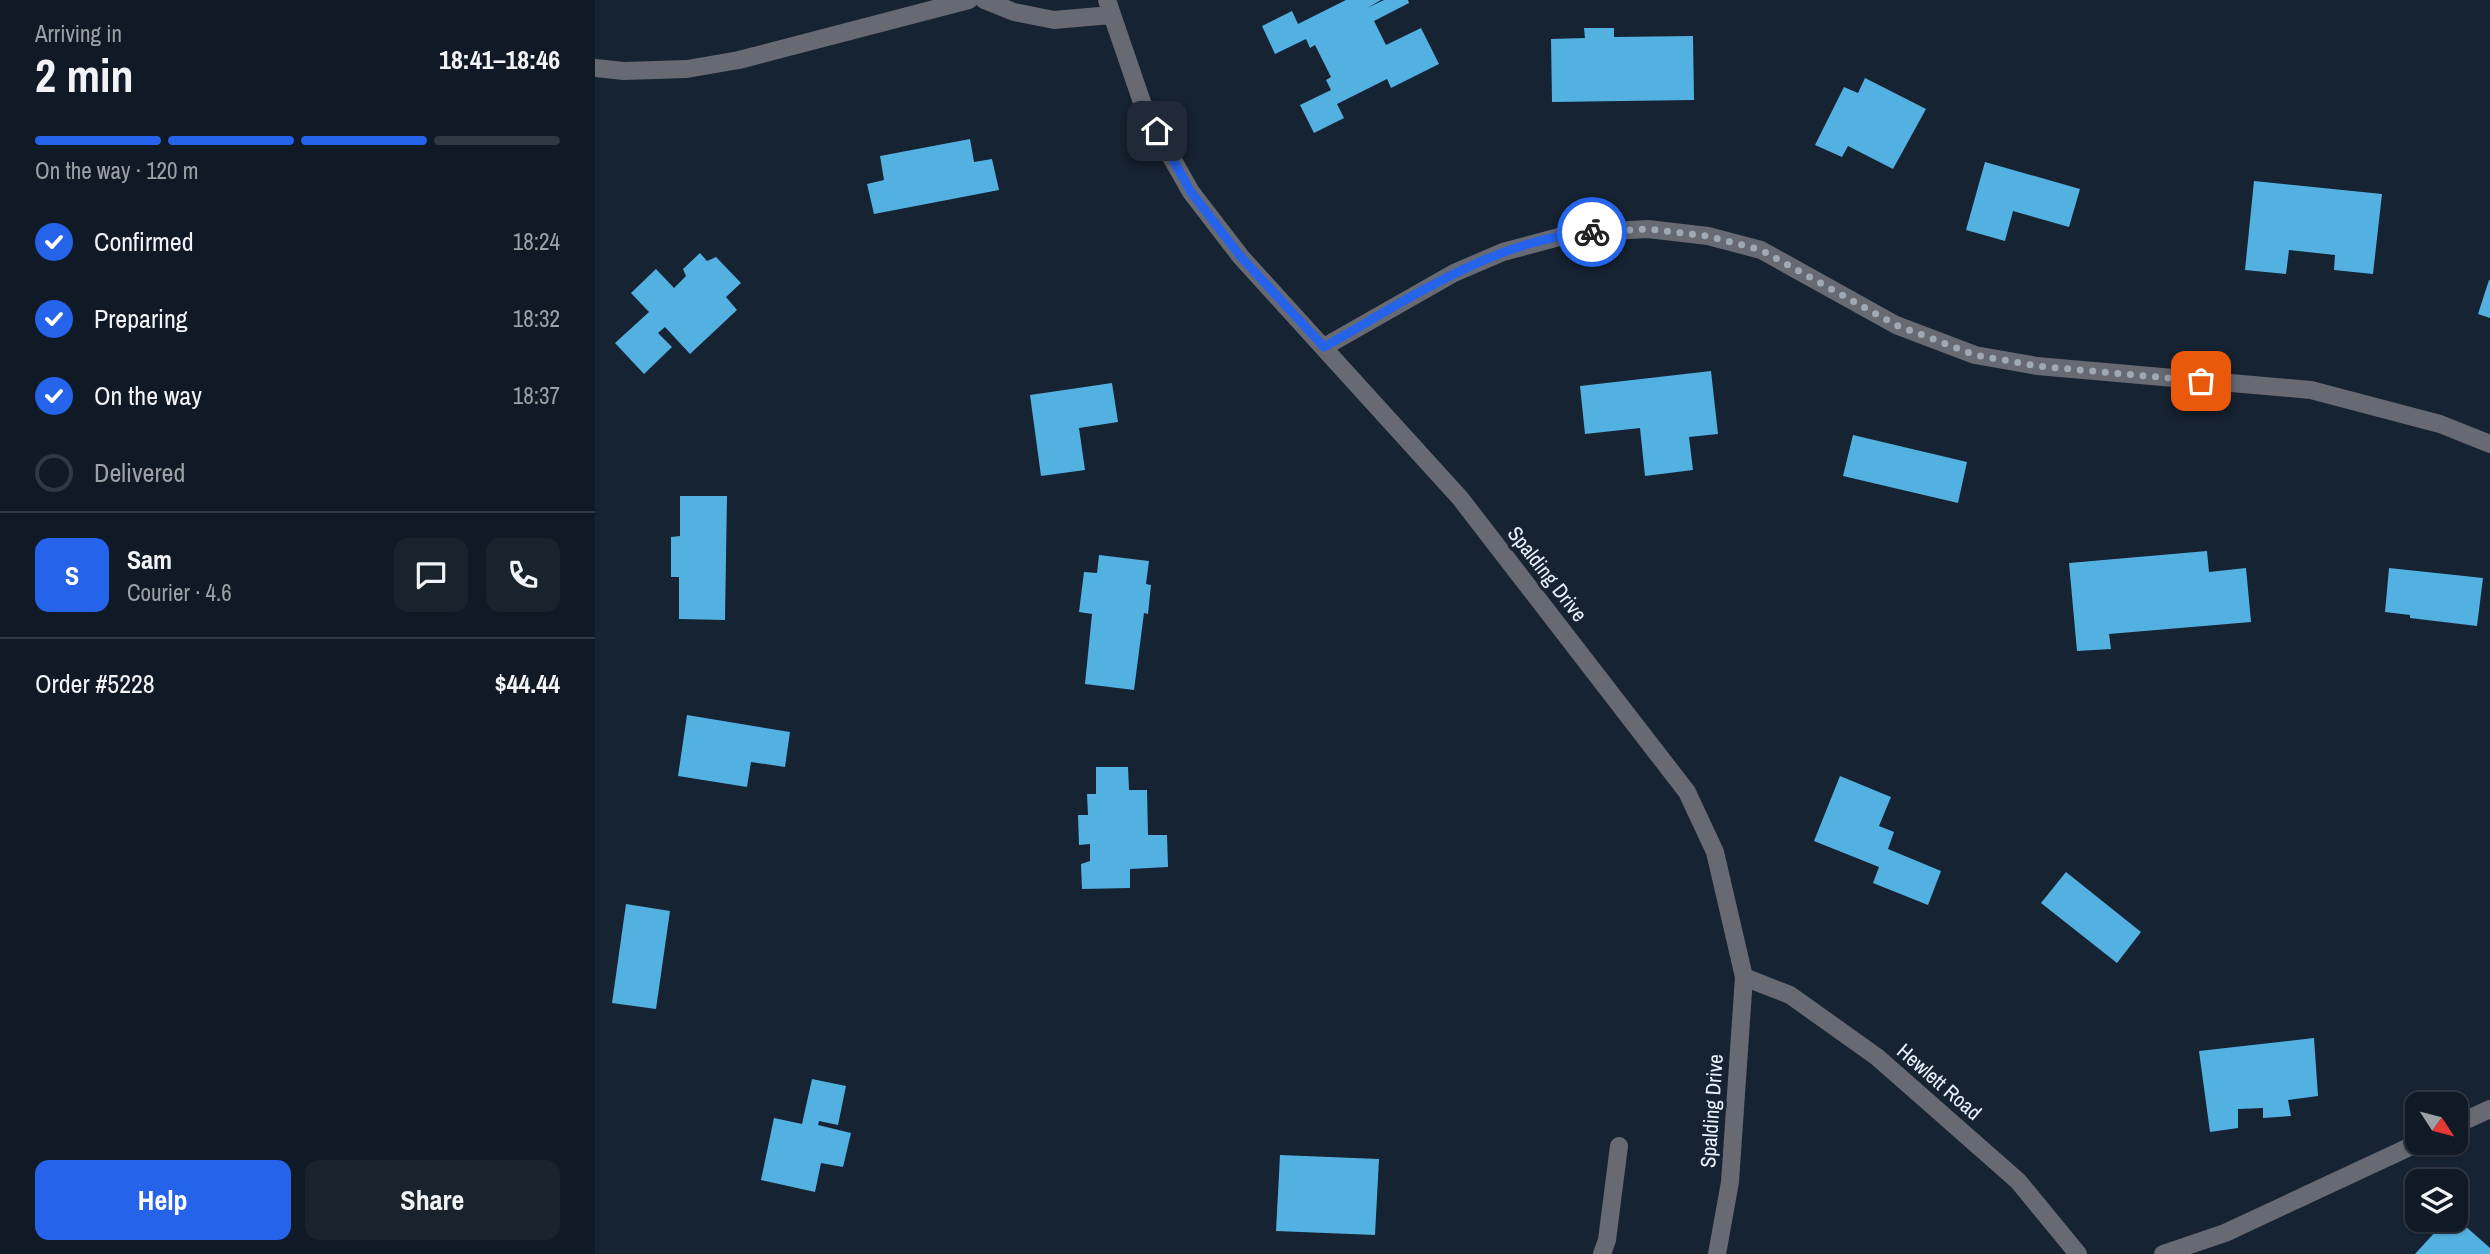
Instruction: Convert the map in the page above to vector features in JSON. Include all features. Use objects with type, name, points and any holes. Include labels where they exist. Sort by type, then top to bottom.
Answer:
[{"type":"street","points":[[595,68],[624,71],[687,69],[726,62],[969,0]]},
{"type":"street","points":[[985,0],[1014,12],[1054,20],[1109,8]]},
{"type":"street","name":"Spalding Drive","points":[[1109,8],[1145,111],[1191,192],[1241,257],[1460,498],[1687,792],[1716,852],[1744,977],[1730,1182],[1717,1254]]},
{"type":"street","points":[[1324,347],[1454,274],[1503,252],[1574,233],[1648,229],[1708,236],[1761,250],[1896,325],[1975,355],[2037,366],[2311,390],[2440,425],[2490,444]]},
{"type":"street","name":"Hewlett Road","points":[[1744,977],[1790,995],[1877,1058],[2018,1181],[2078,1254]]},
{"type":"street","points":[[2468,1119],[2490,1109]]},
{"type":"street","points":[[1602,1254],[1607,1240],[1619,1146]]},
{"type":"street","points":[[2163,1254],[2225,1233],[2405,1149]]},
{"type":"building","points":[[1346,0],[1381,0],[1367,8],[1384,0],[1408,0],[1409,3],[1374,21],[1386,45],[1421,28],[1439,64],[1391,88],[1387,79],[1337,104],[1344,118],[1314,133],[1300,105],[1331,90],[1326,80],[1331,77],[1315,45],[1310,48],[1306,39],[1275,54],[1262,26],[1292,11],[1298,24]]},
{"type":"building","points":[[1584,28],[1614,28],[1614,37],[1693,36],[1694,100],[1552,102],[1551,39],[1585,38]]},
{"type":"building","points":[[1865,78],[1926,109],[1893,169],[1848,146],[1842,157],[1815,145],[1844,87],[1858,93]]},
{"type":"building","points":[[970,139],[974,162],[992,159],[999,190],[874,214],[867,184],[884,180],[880,156]]},
{"type":"building","points":[[1985,162],[2080,189],[2069,227],[2013,211],[2005,241],[1966,230]]},
{"type":"building","points":[[2254,181],[2382,194],[2373,274],[2334,270],[2335,255],[2289,250],[2286,274],[2245,270]]},
{"type":"building","points":[[700,253],[707,261],[716,257],[741,283],[726,297],[737,310],[690,354],[665,327],[658,333],[672,347],[644,374],[615,343],[649,312],[631,293],[656,269],[674,288],[686,276],[683,269]]},
{"type":"building","points":[[2490,280],[2490,318],[2478,314]]},
{"type":"building","points":[[1711,371],[1718,434],[1689,437],[1693,470],[1645,476],[1640,428],[1585,434],[1580,386]]},
{"type":"building","points":[[1112,383],[1118,422],[1079,428],[1085,470],[1041,476],[1030,395]]},
{"type":"building","points":[[1853,435],[1967,462],[1958,503],[1843,476]]},
{"type":"building","points":[[680,496],[727,496],[725,620],[679,619],[679,577],[671,577],[671,537],[680,536]]},
{"type":"building","points":[[2207,551],[2209,572],[2246,568],[2251,622],[2109,634],[2111,649],[2077,651],[2069,563]]},
{"type":"building","points":[[1099,555],[1149,561],[1146,584],[1151,585],[1148,614],[1144,613],[1134,690],[1085,684],[1092,614],[1079,612],[1084,572],[1097,573]]},
{"type":"building","points":[[2389,568],[2483,578],[2477,626],[2410,618],[2410,615],[2385,612]]},
{"type":"building","points":[[687,715],[790,732],[785,767],[751,762],[747,787],[678,776]]},
{"type":"building","points":[[1096,767],[1128,767],[1129,790],[1147,790],[1148,835],[1167,835],[1168,867],[1130,869],[1130,888],[1082,889],[1081,864],[1090,861],[1090,844],[1079,845],[1078,815],[1088,815],[1087,794],[1096,794]]},
{"type":"building","points":[[1840,776],[1891,797],[1879,826],[1894,832],[1888,849],[1941,871],[1928,905],[1873,883],[1879,867],[1814,841]]},
{"type":"building","points":[[2066,872],[2141,932],[2117,963],[2041,903]]},
{"type":"building","points":[[626,904],[670,911],[656,1009],[612,1003]]},
{"type":"building","points":[[2314,1038],[2318,1096],[2288,1100],[2291,1116],[2263,1118],[2263,1108],[2238,1109],[2238,1128],[2210,1132],[2199,1051]]},
{"type":"building","points":[[812,1079],[846,1086],[838,1125],[819,1121],[818,1125],[851,1133],[843,1167],[821,1163],[815,1192],[761,1180],[774,1118],[802,1124]]},
{"type":"building","points":[[1280,1155],[1379,1159],[1375,1235],[1276,1231]]},
{"type":"building","points":[[2468,1229],[2490,1248],[2490,1254],[2415,1254],[2435,1232],[2468,1232]]},
{"type":"way so far","points":[[1592,232],[1648,229],[1708,236],[1761,250],[1896,325],[1975,355],[2037,366],[2201,381]]},
{"type":"route","points":[[1157,131],[1191,192],[1241,257],[1324,347],[1454,274],[1503,252],[1574,233],[1592,232]]}]
